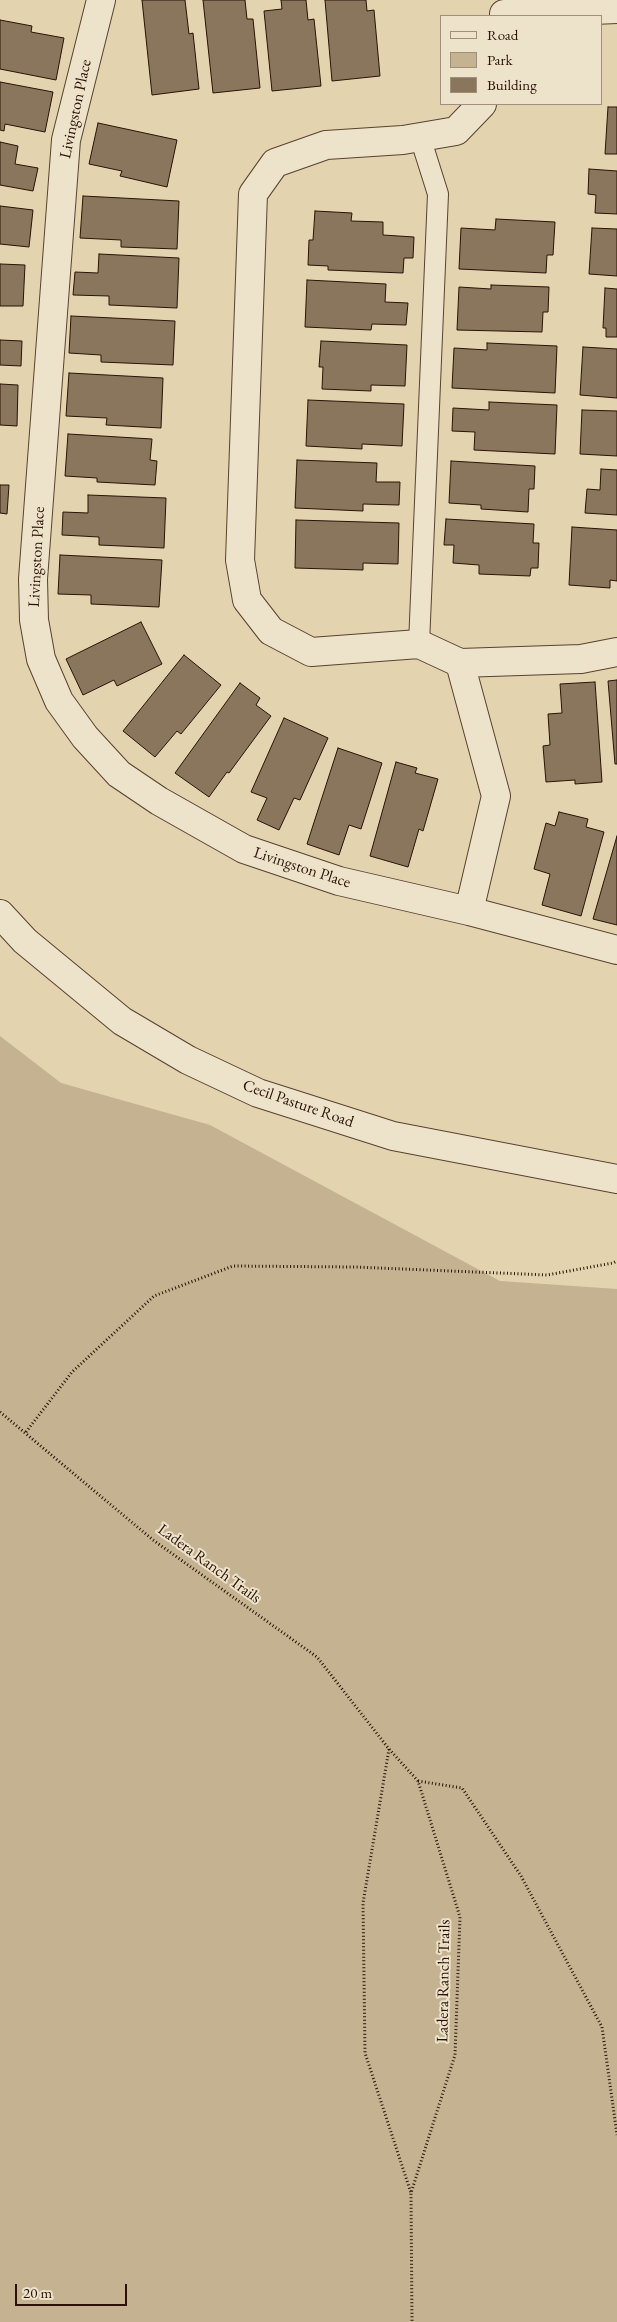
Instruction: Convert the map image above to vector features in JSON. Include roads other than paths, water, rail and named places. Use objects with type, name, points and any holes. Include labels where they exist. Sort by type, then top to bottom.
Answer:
[{"type":"street","name":"Livingston Place","points":[[101,0],[66,140],[33,580],[34,620],[41,659],[59,700],[85,737],[120,774],[159,801],[244,849],[339,881],[469,911],[617,950]]},
{"type":"street","points":[[503,10],[617,9]]},
{"type":"street","points":[[481,105],[456,131],[420,138],[326,145],[275,163],[253,194],[240,560],[247,600],[271,632],[310,652],[418,644],[460,663],[581,659],[617,652]]},
{"type":"street","points":[[460,663],[496,796],[469,911]]},
{"type":"street","name":"Cecil Pasture Road","points":[[0,914],[25,941],[122,1021],[188,1060],[258,1093],[393,1136],[617,1179]]},
{"type":"lane","points":[[418,644],[438,194],[420,138]]}]
